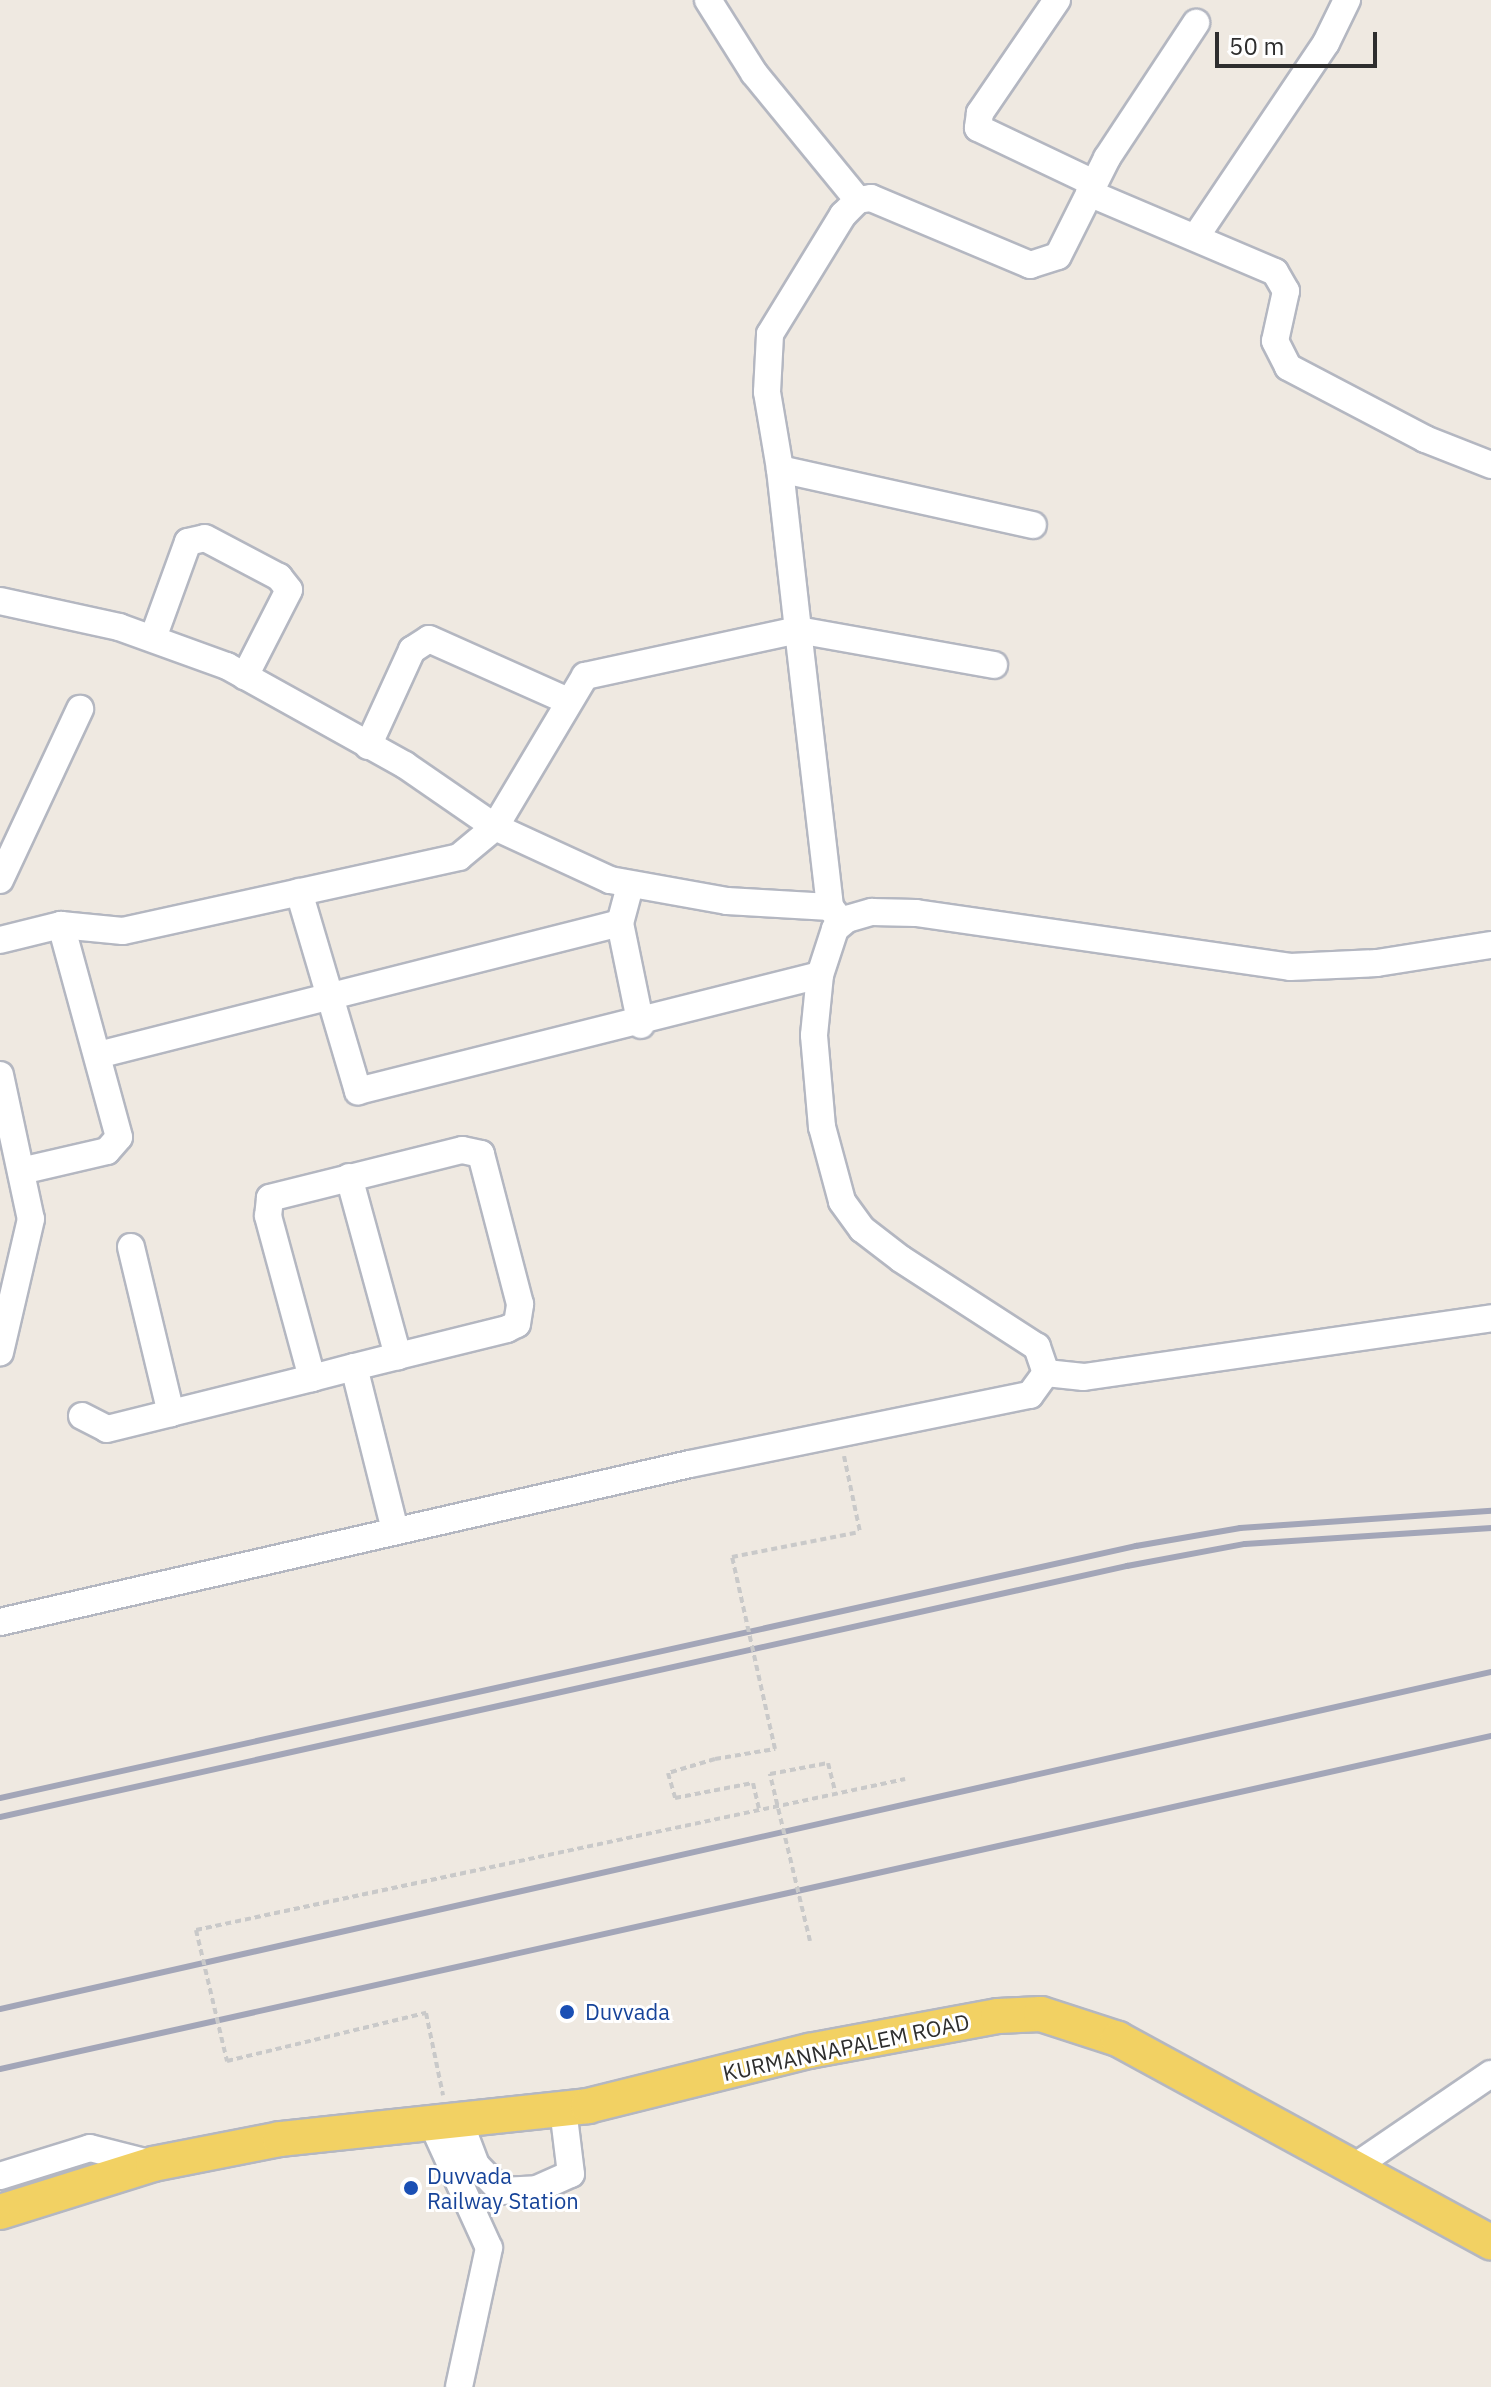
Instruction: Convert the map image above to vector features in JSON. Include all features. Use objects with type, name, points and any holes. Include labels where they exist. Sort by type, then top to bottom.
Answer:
[{"type":"main road","name":"KURMANNAPALEM ROAD","points":[[0,2212],[153,2164],[280,2139],[563,2109],[809,2051],[998,2016],[1041,2014],[1118,2039],[1491,2242]]},
{"type":"street","points":[[708,0],[754,73],[858,200],[884,201],[1030,265],[1058,256],[1091,188],[1196,23]]},
{"type":"street","points":[[1057,0],[980,113],[978,128],[1091,188],[1197,235],[1283,281],[1286,303],[1275,341],[1288,367],[1425,439],[1491,465]]},
{"type":"street","points":[[1197,235],[1326,43],[1347,0]]},
{"type":"street","points":[[858,200],[770,334],[767,392],[780,469],[836,915],[820,975],[814,1035],[820,1112],[842,1201],[862,1229],[901,1259],[1037,1347],[1046,1373]]},
{"type":"street","points":[[780,469],[1033,525]]},
{"type":"street","points":[[153,638],[188,542],[205,538],[279,577],[289,590],[245,676]]},
{"type":"street","points":[[0,601],[153,638],[245,676],[368,746],[495,827],[630,886],[836,915],[916,913],[1290,967],[1377,963],[1491,945]]},
{"type":"street","points":[[0,940],[61,925],[123,931],[459,857],[495,827],[566,700],[597,670],[798,630],[994,665]]},
{"type":"street","points":[[368,746],[412,650],[429,639],[566,700]]},
{"type":"street","points":[[0,880],[80,709]]},
{"type":"street","points":[[630,886],[620,923],[641,1025]]},
{"type":"street","points":[[299,892],[358,1091],[641,1025],[820,975]]},
{"type":"street","points":[[98,1055],[620,923]]},
{"type":"street","points":[[21,1171],[116,1146],[117,1125],[61,925]]},
{"type":"street","points":[[0,1075],[31,1219],[8,1302],[0,1352]]},
{"type":"street","points":[[82,1416],[107,1429],[312,1378],[398,1356],[517,1324],[520,1304],[481,1154],[462,1150],[279,1193],[267,1206],[312,1378]]},
{"type":"street","points":[[349,1177],[398,1356]]},
{"type":"street","points":[[131,1247],[171,1413]]},
{"type":"street","points":[[1046,1373],[1084,1377],[1491,1318]]},
{"type":"street","points":[[354,1367],[395,1530]]},
{"type":"street","points":[[0,1622],[395,1530],[1016,1400],[1030,1395],[1046,1373]]},
{"type":"street","points":[[1353,2168],[1491,2074]]},
{"type":"street","points":[[446,2121],[476,2165],[501,2191],[537,2189],[571,2174],[563,2109]]},
{"type":"street","points":[[446,2121],[489,2248],[459,2387]]},
{"type":"street","points":[[0,2176],[90,2148],[153,2164]]},
{"type":"path","points":[[759,1810],[753,1783],[675,1798],[668,1773],[715,1759],[775,1749],[732,1557],[860,1532],[839,1435]]},
{"type":"path","points":[[810,1941],[770,1774],[828,1763],[836,1794]]},
{"type":"path","points":[[446,2121],[426,2013],[227,2061],[196,1930],[905,1779]]},
{"type":"railway","points":[[0,1798],[1136,1546],[1240,1528],[1491,1511]]},
{"type":"railway","points":[[0,1817],[1127,1566],[1245,1544],[1491,1528]]},
{"type":"railway","points":[[0,2009],[1491,1672]]},
{"type":"railway","points":[[0,2069],[1491,1736]]},
{"type":"place","name":"Duvvada","points":[[567,2012]]},
{"type":"place","name":"Duvvada Railway Station","points":[[411,2188]]}]
